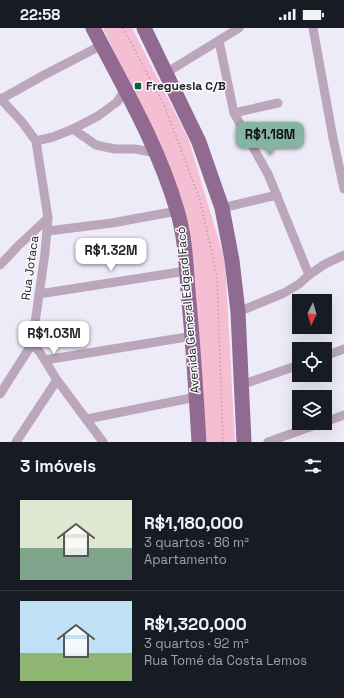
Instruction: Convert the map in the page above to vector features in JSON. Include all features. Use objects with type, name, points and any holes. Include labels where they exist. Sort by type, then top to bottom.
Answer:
[{"type":"main road","name":"Avenida General Edgard Facó","points":[[93,28],[126,88],[157,153],[177,211],[183,238],[193,336],[199,442]]},
{"type":"main road","points":[[144,28],[199,142],[222,208],[232,260],[238,312],[244,442]]},
{"type":"street","points":[[166,73],[239,28]]},
{"type":"street","points":[[313,28],[344,189]]},
{"type":"street","points":[[219,41],[234,113],[268,174],[309,275]]},
{"type":"street","points":[[102,45],[0,98],[22,122],[36,141],[54,137],[98,116],[118,102],[126,88]]},
{"type":"street","points":[[118,102],[133,102]]},
{"type":"street","points":[[234,113],[278,103]]},
{"type":"street","points":[[73,129],[96,145],[115,149],[135,149],[157,153]]},
{"type":"street","points":[[135,149],[146,130]]},
{"type":"street","name":"Rua Jotaca","points":[[32,344],[48,231],[48,218],[36,141]]},
{"type":"street","points":[[222,208],[277,195]]},
{"type":"street","points":[[48,231],[112,223],[177,211]]},
{"type":"street","points":[[0,265],[48,218]]},
{"type":"street","points":[[238,312],[284,293],[300,284],[309,275],[325,264],[344,255]]},
{"type":"street","points":[[39,294],[186,271]]},
{"type":"street","points":[[45,360],[193,336]]},
{"type":"street","points":[[0,394],[32,344],[39,351],[103,442]]},
{"type":"street","points":[[332,353],[344,349]]},
{"type":"street","points":[[241,385],[292,367]]},
{"type":"street","points":[[16,442],[58,380]]},
{"type":"street","points":[[87,419],[196,397]]},
{"type":"street","points":[[332,419],[344,415]]},
{"type":"street","points":[[268,442],[301,430]]},
{"type":"shaded area","points":[[103,28],[132,28],[188,138],[225,261],[235,442],[206,442],[193,273],[162,152]]},
{"type":"place","name":"Freguesia C/B","points":[[138,86]]}]
